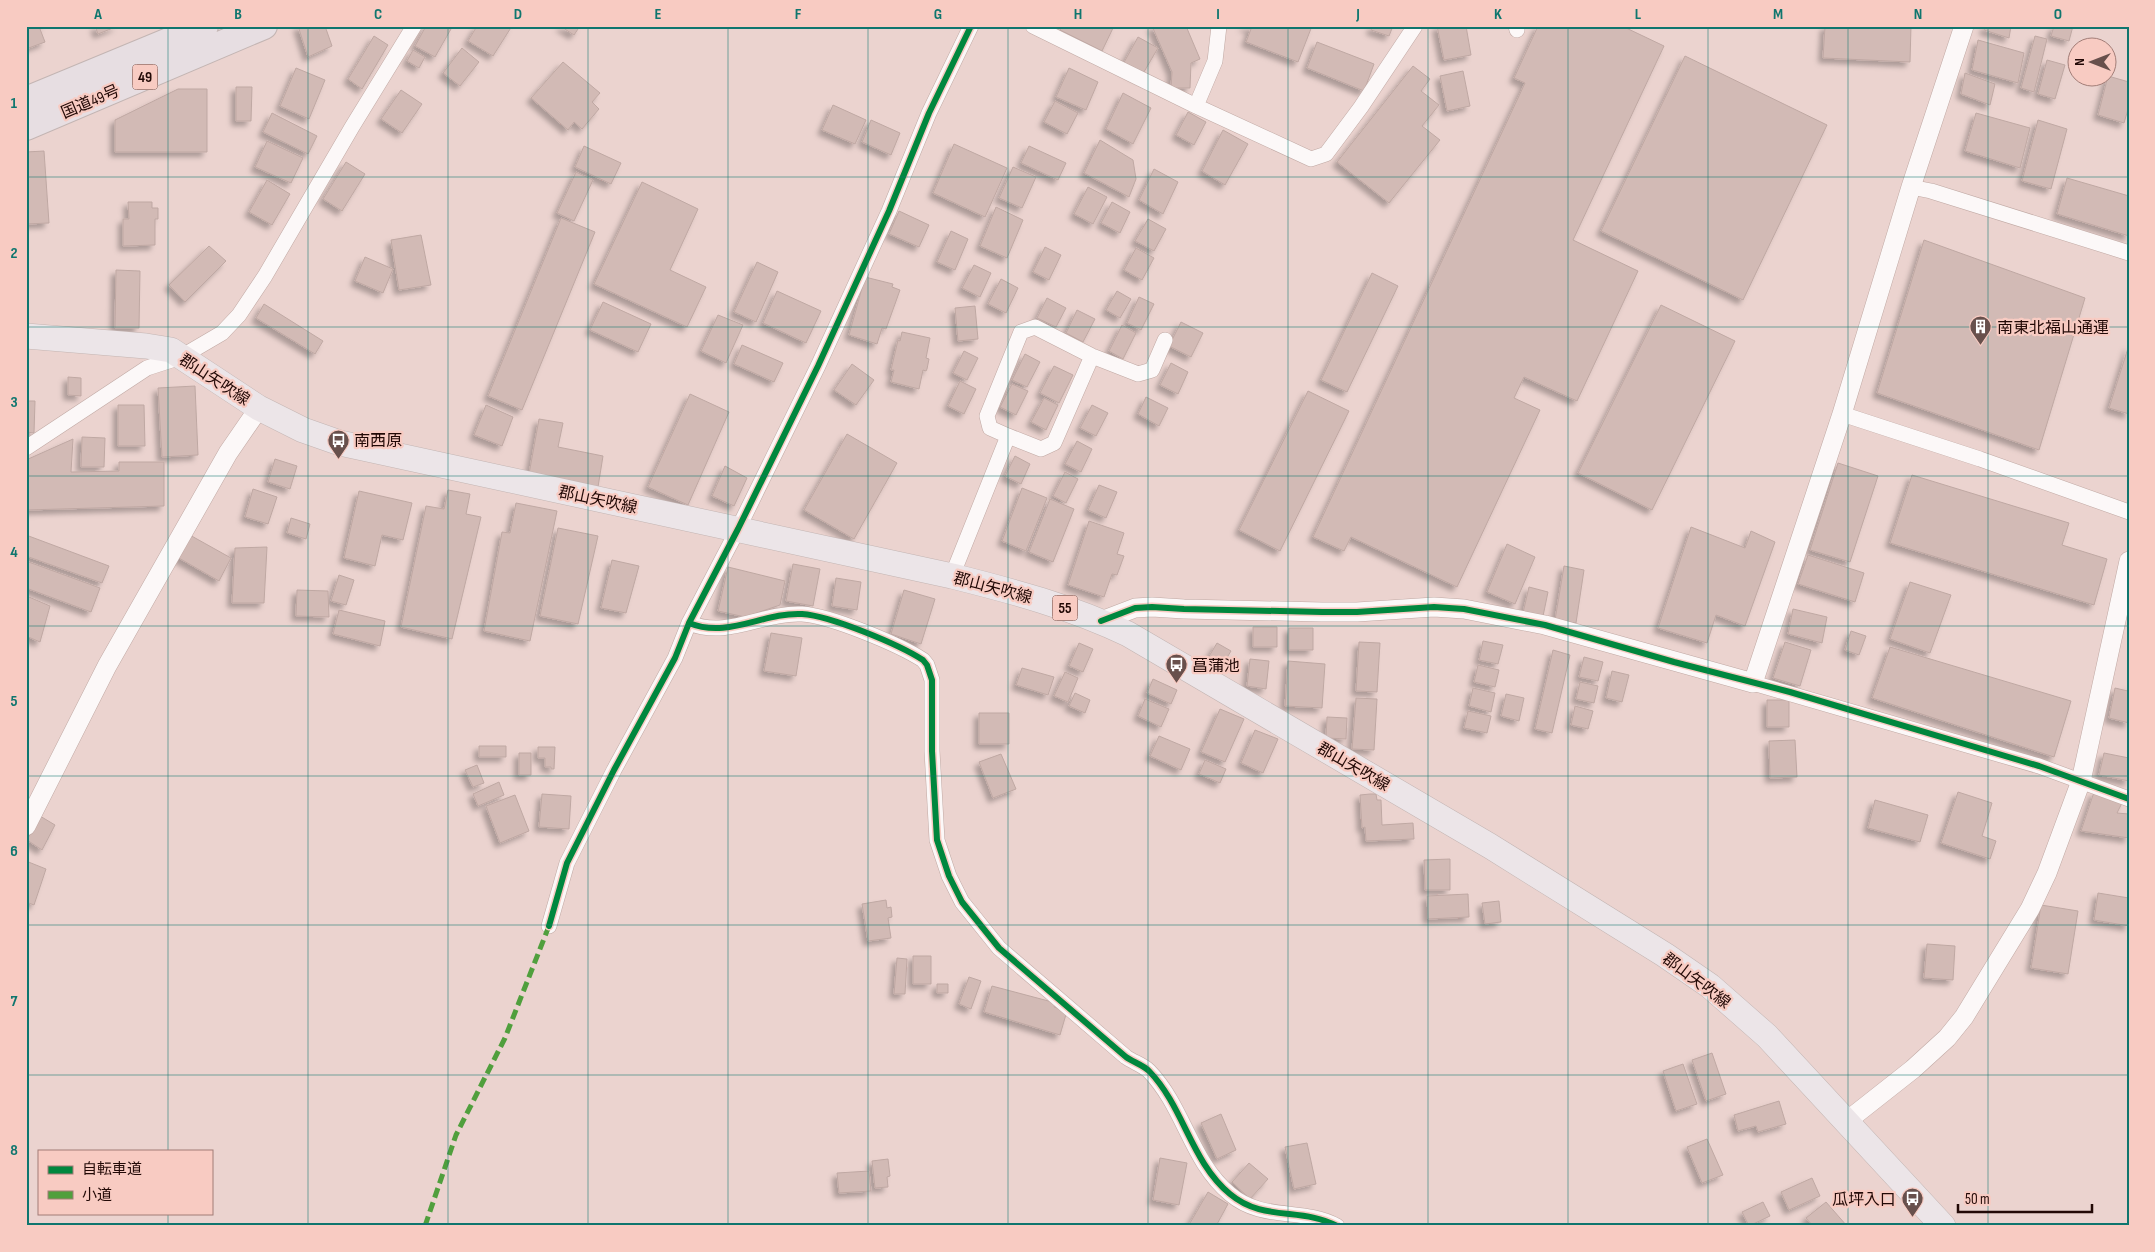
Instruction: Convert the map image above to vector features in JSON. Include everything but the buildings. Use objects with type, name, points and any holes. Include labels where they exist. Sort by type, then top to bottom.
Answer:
[{"type":"highway","name":"国道49号","points":[[26,100],[205,26]]},
{"type":"highway","name":"国道49号","points":[[26,127],[264,26]]},
{"type":"main road","name":"郡山矢吹線","points":[[26,336],[172,350],[259,408],[303,430],[340,443],[952,576],[1042,600],[1101,621],[1159,652],[1490,846],[1710,986],[1767,1036],[1943,1226]]},
{"type":"street","points":[[26,448],[148,368],[181,357],[222,333],[239,315],[265,276],[352,127],[414,26]]},
{"type":"street","points":[[549,926],[567,863],[614,770],[675,658],[689,623],[738,529],[846,307],[928,113],[971,26]]},
{"type":"street","points":[[1033,26],[1196,106],[1311,158],[1326,154],[1361,107],[1415,26]]},
{"type":"street","points":[[1196,106],[1214,61],[1219,26]]},
{"type":"street","points":[[1753,683],[1842,414],[1911,187],[1964,26]]},
{"type":"street","points":[[1911,187],[1931,191],[2129,253]]},
{"type":"street","points":[[1092,356],[1054,443],[1041,449],[990,428],[986,416],[1021,332],[1035,327],[1092,356],[1138,374],[1152,370],[1165,340]]},
{"type":"street","points":[[26,826],[107,666],[228,453],[259,408]]},
{"type":"street","points":[[1842,414],[1980,459],[2129,512]]},
{"type":"street","points":[[952,576],[1008,436]]},
{"type":"street","points":[[1847,1121],[1913,1069],[1947,1038],[1964,1017],[2030,909],[2047,873],[2080,781],[2129,561]]},
{"type":"street","points":[[1101,621],[1136,608],[1152,607],[1322,612],[1357,612],[1434,607],[1464,609],[1545,625],[1753,683],[2011,758],[2129,799]]},
{"type":"street","points":[[689,623],[700,627],[731,628],[770,617],[802,614],[831,620],[891,644],[924,660],[932,680],[932,751],[937,840],[949,876],[972,917],[999,948],[1126,1057],[1148,1070],[1172,1104],[1206,1171],[1229,1194],[1245,1206],[1261,1212],[1318,1218],[1337,1226]]},
{"type":"marked path","points":[[425,1226],[456,1135],[505,1038],[549,926]]},
{"type":"cycle path","points":[[549,926],[567,863],[614,770],[675,658],[689,623],[738,529],[818,366],[889,211],[929,113],[971,26]]},
{"type":"cycle path","points":[[1101,621],[1135,608],[1152,607],[1322,612],[1357,612],[1434,607],[1464,609],[1545,625],[1674,662],[1790,692],[2039,766],[2129,799]]},
{"type":"cycle path","points":[[689,623],[703,627],[718,628],[732,627],[788,614],[815,616],[864,632],[898,646],[923,660],[927,665],[932,680],[932,751],[937,840],[949,876],[962,902],[999,948],[1126,1057],[1149,1071],[1171,1101],[1196,1151],[1217,1181],[1230,1194],[1243,1203],[1256,1208],[1324,1220],[1337,1226]]},
{"type":"place","name":"南東北福山通運","points":[[1981,346]]},
{"type":"place","name":"南西原","points":[[338,459]]},
{"type":"place","name":"菖蒲池","points":[[1176,684]]},
{"type":"place","name":"瓜坪入口","points":[[1912,1218]]}]
